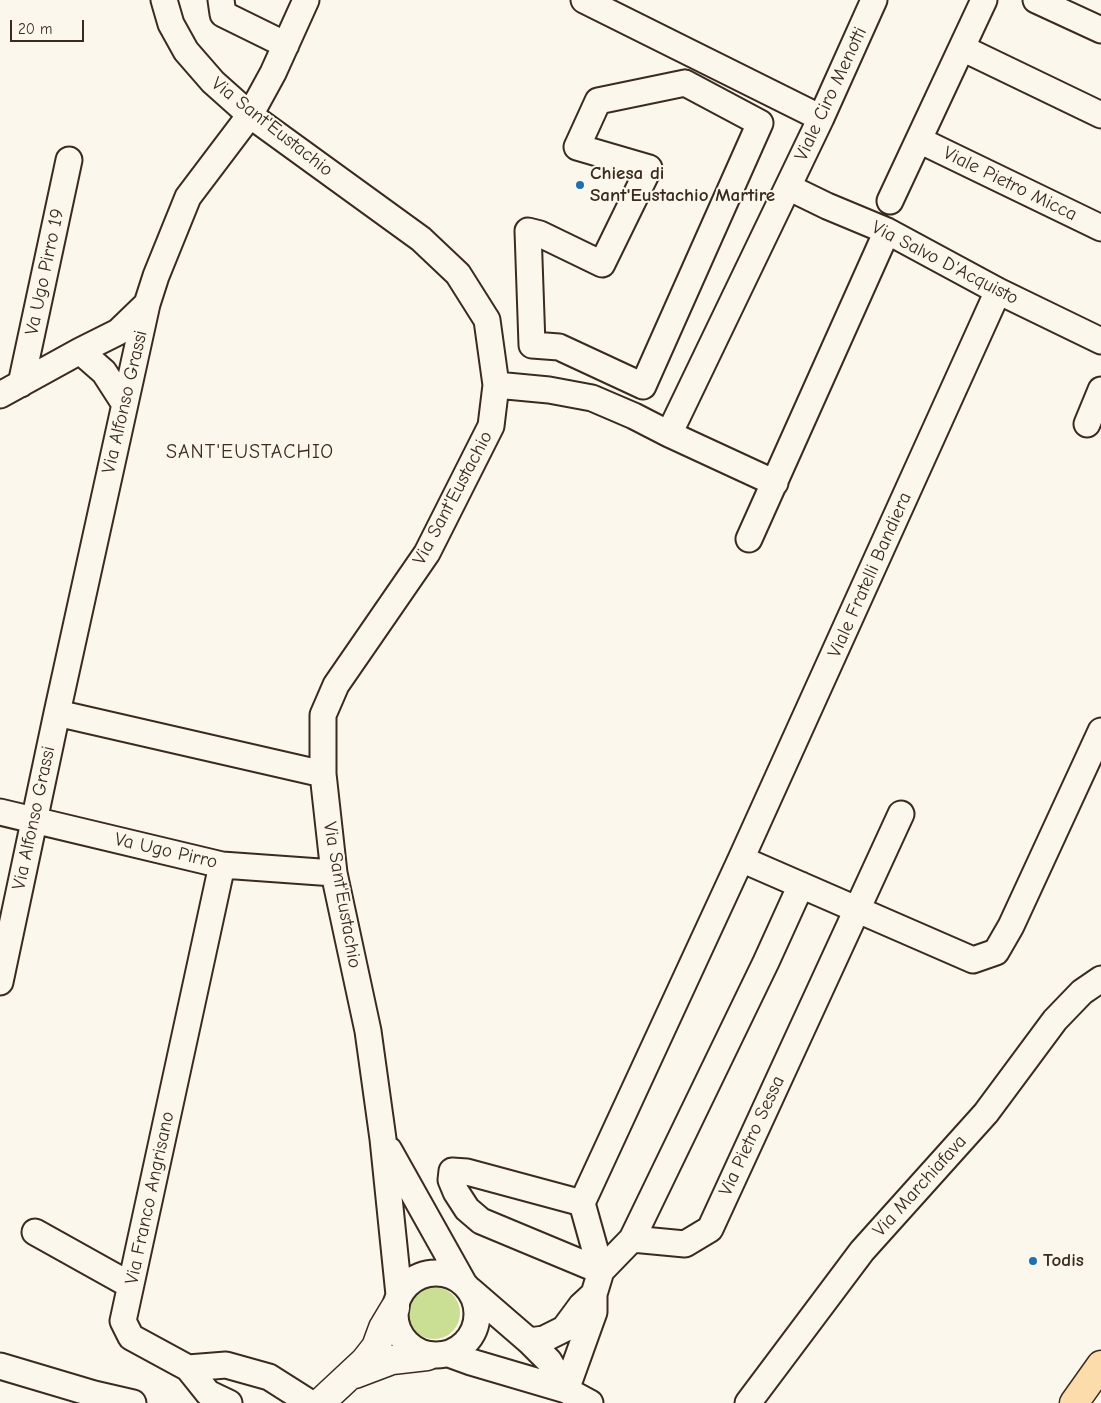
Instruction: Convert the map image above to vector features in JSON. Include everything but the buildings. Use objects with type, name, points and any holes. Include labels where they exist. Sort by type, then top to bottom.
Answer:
[{"type":"highway","points":[[1074,1403],[1101,1365]]},
{"type":"street","name":"Via Sant'Eustachio","points":[[164,0],[171,24],[186,51],[213,82],[250,115],[420,239],[458,274],[487,320],[496,385],[491,426],[427,553],[336,685],[323,715],[323,774],[334,874],[368,1031],[383,1138],[397,1302]]},
{"type":"street","points":[[221,0],[223,14],[286,44]]},
{"type":"street","name":"Via Alfonso Grassi","points":[[0,982],[56,713],[147,304],[159,267],[188,197],[250,115],[306,0]]},
{"type":"street","name":"Viale Ciro Menotti","points":[[669,434],[821,118],[874,0]]},
{"type":"street","points":[[890,201],[984,0]]},
{"type":"street","points":[[1036,0],[1101,30]]},
{"type":"street","points":[[588,1],[821,118]]},
{"type":"street","points":[[962,48],[1101,115]]},
{"type":"street","points":[[684,83],[760,123],[643,386],[559,346],[532,345],[528,231],[540,234],[602,264],[649,168],[577,147],[598,101],[684,83]]},
{"type":"street","name":"Viale Pietro Micca","points":[[919,140],[1101,228]]},
{"type":"street","name":"Va Ugo Pirro 19","points":[[10,390],[69,160]]},
{"type":"street","name":"Via Salvo D'Acquisto","points":[[788,187],[886,231],[998,291],[1101,341]]},
{"type":"street","points":[[749,539],[886,231]]},
{"type":"street","name":"Viale Fratelli Bandiera","points":[[582,1203],[741,859],[998,291]]},
{"type":"street","points":[[10,390],[118,332],[147,304]]},
{"type":"street","points":[[80,351],[104,372],[124,403]]},
{"type":"street","points":[[496,385],[549,390],[592,398],[634,416],[775,484]]},
{"type":"street","points":[[1087,424],[1101,390]]},
{"type":"street","points":[[56,713],[323,774]]},
{"type":"street","points":[[741,859],[972,960],[996,952],[1012,926],[1101,731]]},
{"type":"street","name":"Va Ugo Pirro","points":[[0,812],[222,865],[334,874]]},
{"type":"street","name":"Via Pietro Sessa","points":[[632,1239],[685,1244],[710,1229],[901,814]]},
{"type":"street","name":"Via Franco Angrisano","points":[[188,1368],[132,1337],[123,1321],[222,865]]},
{"type":"street","points":[[529,1341],[544,1339],[564,1329],[632,1239],[766,962],[801,885]]},
{"type":"street","name":"Via Marchiafava","points":[[748,1403],[862,1251],[986,1113],[1055,1020],[1082,992],[1101,979]]},
{"type":"street","name":"Via Sant'Eustachio","points":[[383,1138],[413,1195],[466,1286]]},
{"type":"street","points":[[566,1390],[594,1312],[598,1282],[582,1203],[466,1172],[452,1171],[451,1180],[456,1192],[466,1209],[481,1221],[598,1282]]},
{"type":"street","points":[[35,1232],[130,1285]]},
{"type":"street","points":[[320,1403],[376,1347],[383,1328],[405,1286],[413,1279],[428,1274],[444,1273],[454,1277],[466,1286],[529,1341],[549,1361],[566,1390]]},
{"type":"street","points":[[349,1376],[392,1360],[438,1355],[459,1348],[469,1339],[476,1327],[478,1314],[475,1300],[466,1286]]},
{"type":"street","points":[[397,1302],[396,1322],[404,1343],[413,1350],[471,1362],[566,1390],[590,1403]]},
{"type":"street","points":[[188,1368],[226,1365],[269,1377],[310,1403]]},
{"type":"street","points":[[0,1366],[94,1394],[134,1403]]},
{"type":"street","points":[[188,1368],[208,1393],[229,1403]]},
{"type":"green space","points":[[429,1287],[439,1287],[448,1291],[456,1299],[460,1313],[456,1327],[448,1335],[439,1339],[429,1339],[420,1335],[412,1327],[408,1318],[408,1308],[412,1299],[420,1291]]},
{"type":"place","name":"Chiesa di Sant'Eustachio Martire","points":[[580,185]]},
{"type":"place","name":"Todis","points":[[1033,1261]]},
{"type":"district","name":"SANT'EUSTACHIO","points":[[250,452]]}]
